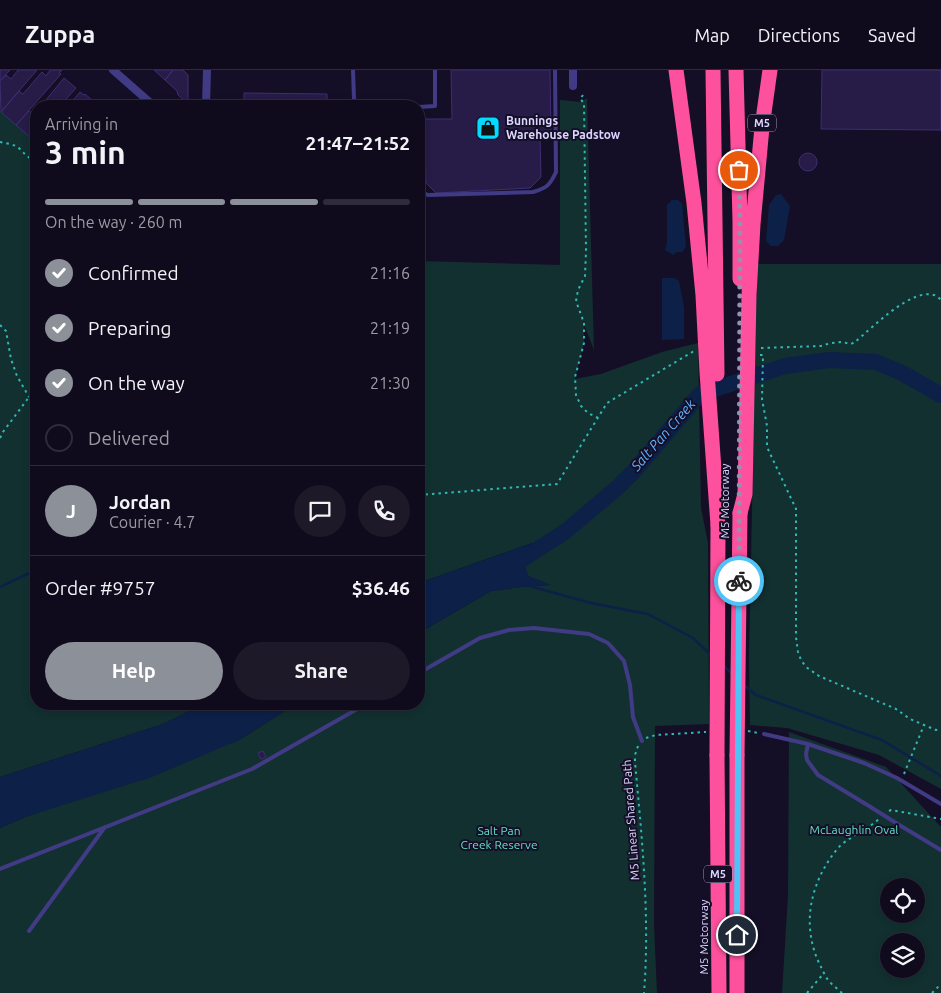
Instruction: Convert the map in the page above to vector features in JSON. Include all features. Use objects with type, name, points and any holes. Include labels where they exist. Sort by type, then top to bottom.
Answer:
[{"type":"highway","points":[[676,70],[694,203],[710,296]]},
{"type":"highway","points":[[710,296],[713,70]]},
{"type":"highway","name":"M5 Motorway","points":[[736,70],[740,221],[745,295],[740,513],[737,993]]},
{"type":"highway","name":"M5","points":[[745,295],[759,153],[770,70]]},
{"type":"highway","name":"M5 Motorway","points":[[710,296],[707,372],[718,525],[719,993]]},
{"type":"street","points":[[113,70],[147,100]]},
{"type":"street","points":[[206,100],[207,70]]},
{"type":"street","points":[[573,70],[573,86]]},
{"type":"lane","points":[[353,70],[355,100]]},
{"type":"lane","points":[[425,107],[436,106],[435,70]]},
{"type":"lane","points":[[425,194],[428,196],[533,192],[550,184],[556,172],[555,70]]},
{"type":"lane","points":[[425,670],[480,638],[509,630],[534,628],[589,634],[608,643],[624,661],[630,685],[633,717],[642,741]]},
{"type":"lane","points":[[0,868],[252,769],[355,710]]},
{"type":"lane","points":[[764,734],[808,744],[864,763],[897,778],[941,804]]},
{"type":"lane","points":[[808,744],[806,754],[818,775],[941,850]]},
{"type":"lane","points":[[29,931],[105,827]]},
{"type":"path","points":[[583,95],[580,99],[584,103],[586,251],[585,276],[578,290],[576,302],[584,323],[584,343],[575,377],[576,395],[581,406],[598,418]]},
{"type":"path","points":[[0,142],[14,145],[30,158]]},
{"type":"path","points":[[753,348],[821,346],[842,342],[851,344],[906,301],[918,296],[934,295],[941,300]]},
{"type":"path","points":[[0,325],[6,331],[16,376],[29,397],[0,438]]},
{"type":"path","points":[[760,351],[762,352],[762,348]]},
{"type":"path","points":[[425,495],[557,484],[607,403],[696,350]]},
{"type":"path","points":[[756,356],[763,355],[762,399],[767,426],[767,447],[796,509],[796,637],[801,660],[819,676],[896,709],[924,726],[936,730],[941,729]]},
{"type":"path","points":[[904,772],[924,726]]},
{"type":"path","points":[[740,731],[764,734]]},
{"type":"path","points":[[642,741],[656,735],[712,732]]},
{"type":"path","name":"M5 Linear Shared Path","points":[[642,741],[637,749],[635,762],[646,908],[647,940],[644,993]]},
{"type":"path","points":[[842,993],[827,979],[814,954],[810,906],[821,872],[840,846],[870,827],[891,810],[941,818]]},
{"type":"path","points":[[806,993],[824,973]]},
{"type":"path","points":[[932,993],[941,984]]},
{"type":"green space","name":"Salt Pan Creek Reserve","points":[[587,98],[594,350],[584,325],[584,343],[575,379],[601,374],[662,352],[698,343],[701,508],[708,543],[709,724],[655,726],[654,924],[657,993],[0,993],[0,828],[25,817],[239,740],[286,710],[425,710],[425,630],[491,591],[550,585],[528,576],[522,558],[532,543],[425,581],[425,261],[560,265],[560,100],[581,102]]},
{"type":"green space","points":[[0,111],[30,137],[30,710],[192,710],[163,724],[0,777]]},
{"type":"green space","points":[[757,264],[941,264],[941,789],[879,755],[787,728],[750,725],[749,659]]},
{"type":"green space","name":"McLaughlin Oval","points":[[789,732],[886,767],[941,827],[941,993],[782,993],[788,895]]},
{"type":"water","points":[[781,194],[790,206],[784,240],[778,246],[771,246],[766,241],[769,205],[776,195]]},
{"type":"water","points":[[672,200],[678,200],[682,204],[686,247],[682,252],[677,252],[673,255],[665,250],[667,242],[667,205]]},
{"type":"water","points":[[662,278],[674,278],[679,281],[684,307],[684,339],[662,340]]},
{"type":"water","points":[[533,543],[522,558],[528,576],[551,585],[491,591],[425,630],[425,581]]},
{"type":"water","points":[[192,710],[286,710],[239,740],[152,777],[25,817],[0,828],[0,777],[163,724]]},
{"type":"building","points":[[0,70],[10,70],[0,81]]},
{"type":"building","points":[[18,70],[37,70],[1,112],[0,81],[6,75],[11,79]]},
{"type":"building","points":[[50,70],[62,70],[59,73],[61,74],[38,100],[30,100],[30,109],[16,125],[1,112],[19,91],[23,94],[42,72],[46,76]]},
{"type":"building","points":[[154,70],[173,70],[165,80]]},
{"type":"building","points":[[173,70],[183,70],[188,75],[188,100],[184,100],[178,95],[177,91],[165,80]]},
{"type":"building","name":"Bunnings Warehouse Padstow","points":[[451,70],[550,70],[551,137],[540,138],[541,177],[530,188],[436,193],[426,183],[425,119],[452,119]]},
{"type":"building","points":[[822,70],[941,70],[941,130],[821,129]]},
{"type":"building","points":[[64,78],[76,88],[65,100],[46,100]]},
{"type":"building","points":[[80,92],[92,100],[73,100]]},
{"type":"building","points":[[244,93],[327,94],[327,100],[244,100]]},
{"type":"building","points":[[29,111],[30,112],[30,137],[16,125]]},
{"type":"building","points":[[808,153],[814,156],[817,162],[814,168],[808,171],[802,168],[799,162],[802,156]]},
{"type":"building","points":[[263,751],[266,757],[261,759],[258,753]]},
{"type":"waterway","name":"Salt Pan Creek","points":[[504,571],[566,531],[617,488],[635,470],[700,394],[785,366],[829,360],[876,362],[902,373],[941,395]]},
{"type":"waterway","points":[[0,587],[30,573]]},
{"type":"waterway","points":[[529,586],[591,603],[648,614],[693,638],[712,656]]},
{"type":"waterway","points":[[724,666],[733,675]]},
{"type":"waterway","points":[[744,685],[756,695],[882,740],[941,776]]},
{"type":"way so far","points":[[739,170],[739,581]]},
{"type":"place","name":"Bunnings Warehouse Padstow","points":[[488,128]]},
{"type":"route","points":[[737,935],[739,581]]}]
